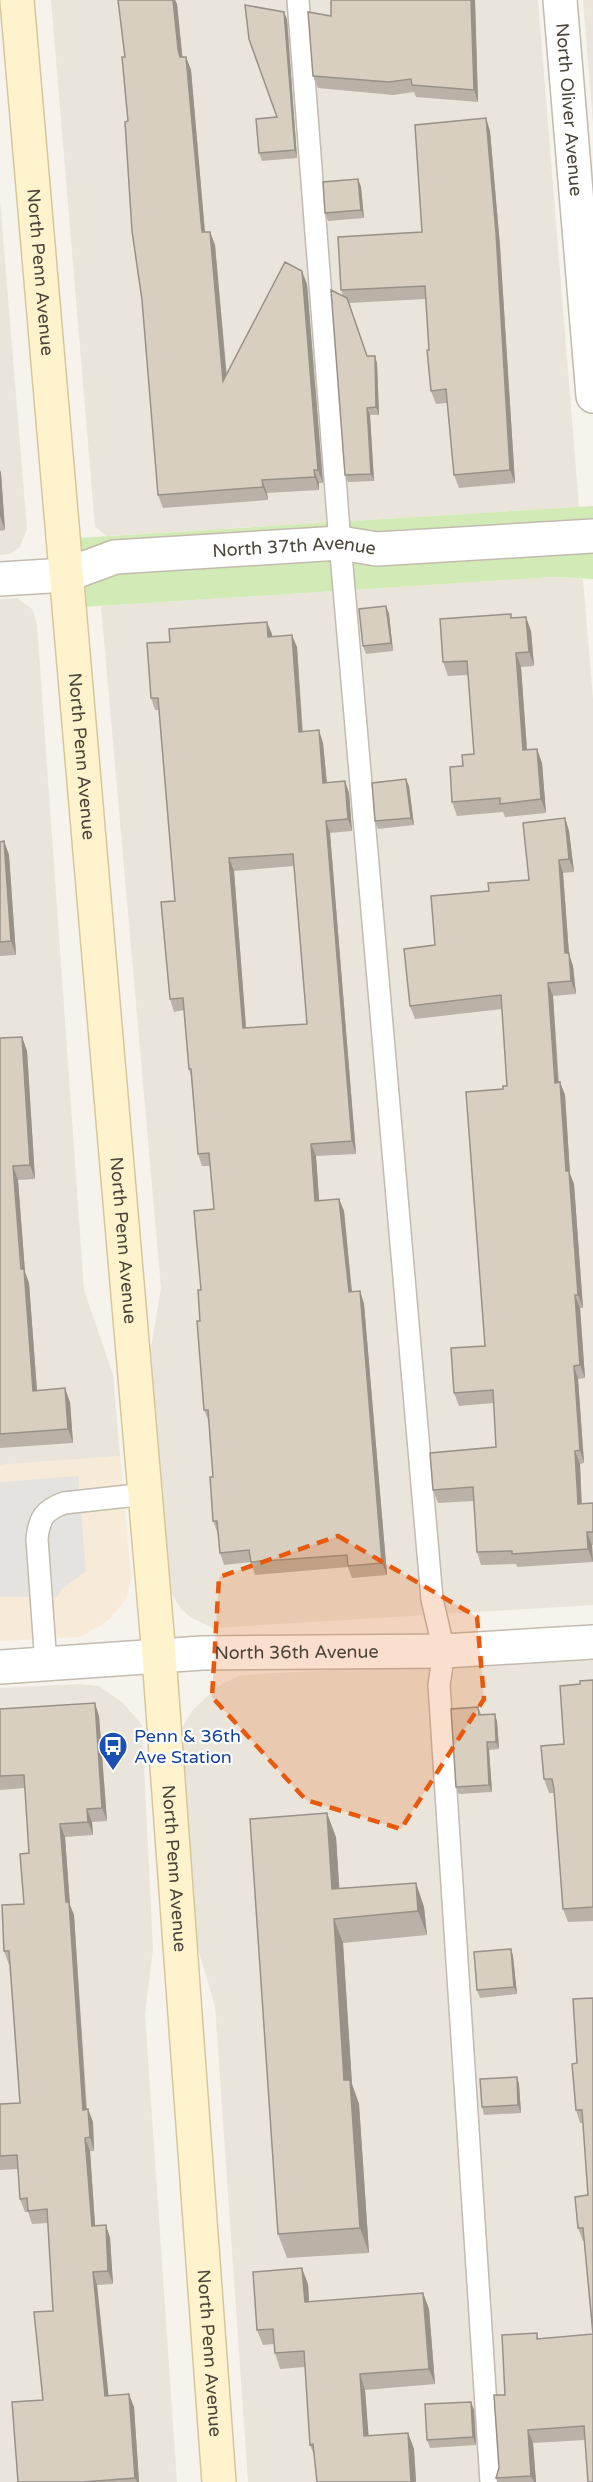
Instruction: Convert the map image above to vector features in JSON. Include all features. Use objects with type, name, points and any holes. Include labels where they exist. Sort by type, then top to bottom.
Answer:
[{"type":"main road","name":"North Penn Avenue","points":[[17,0],[146,1494],[219,2482]]},
{"type":"street","name":"North Oliver Avenue","points":[[560,0],[593,396]]},
{"type":"street","name":"North 37th Avenue","points":[[0,579],[66,575],[115,557],[340,543],[377,549],[593,536]]},
{"type":"street","name":"North 36th Avenue","points":[[0,1667],[159,1656],[444,1651],[593,1642]]},
{"type":"lane","points":[[298,0],[340,543],[432,1599],[444,1651],[440,1685],[491,2482]]},
{"type":"lane","points":[[46,1664],[37,1539],[38,1524],[43,1514],[51,1507],[64,1503],[146,1494]]},
{"type":"highlighted area","points":[[338,1536],[477,1617],[484,1699],[401,1829],[306,1800],[212,1697],[219,1577]]},
{"type":"shaded area","points":[[51,0],[538,0],[579,507],[107,536],[95,527]]},
{"type":"shaded area","points":[[583,0],[593,0],[593,123]]},
{"type":"shaded area","points":[[0,200],[27,529],[20,547],[10,554],[0,555]]},
{"type":"shaded area","points":[[553,577],[583,579],[593,699],[593,1605],[213,1628],[190,1617],[181,1609],[169,1589],[149,1359],[161,1288],[101,606]]},
{"type":"shaded area","points":[[17,598],[32,609],[37,624],[84,1290],[113,1375],[120,1456],[0,1465],[0,599]]},
{"type":"shaded area","points":[[120,1456],[131,1579],[126,1599],[109,1620],[81,1637],[0,1641],[0,1465]]},
{"type":"shaded area","points":[[78,1476],[86,1571],[62,1589],[57,1597],[0,1597],[0,1482]]},
{"type":"shaded area","points":[[593,1655],[593,2482],[248,2482],[215,2006],[193,1932],[181,1730],[192,1711],[218,1686],[241,1675]]},
{"type":"shaded area","points":[[80,1684],[99,1686],[123,1703],[142,1725],[153,1949],[145,2014],[177,2482],[0,2482],[0,1688]]},
{"type":"green space","points":[[593,506],[593,579],[553,577],[69,608],[63,539]]},
{"type":"building","points":[[118,0],[173,0],[178,49],[180,57],[186,57],[202,232],[210,232],[223,381],[285,262],[302,271],[318,470],[314,470],[315,477],[262,480],[263,487],[158,495],[142,300],[132,231],[125,122],[128,121],[122,57],[125,57]]},
{"type":"building","points":[[331,0],[471,0],[474,90],[412,85],[411,79],[389,82],[313,76],[308,12],[331,16]]},
{"type":"building","points":[[245,5],[284,12],[295,150],[259,153],[256,119],[277,117],[249,39]]},
{"type":"building","points":[[486,118],[496,233],[510,470],[454,475],[446,389],[431,391],[425,286],[341,290],[338,237],[422,232],[415,125]]},
{"type":"building","points":[[358,179],[361,210],[325,213],[323,182]]},
{"type":"building","points":[[331,290],[347,298],[367,356],[375,356],[376,407],[367,408],[371,474],[345,475]]},
{"type":"building","points":[[386,606],[391,643],[363,646],[359,609]]},
{"type":"building","points":[[511,614],[511,618],[526,617],[529,652],[516,653],[523,750],[537,749],[541,799],[500,804],[500,798],[452,802],[450,767],[463,766],[462,755],[474,754],[467,661],[443,662],[440,619]]},
{"type":"building","points":[[267,622],[268,637],[292,635],[299,732],[319,730],[323,783],[345,781],[348,819],[326,821],[352,1141],[311,1144],[315,1201],[339,1199],[349,1292],[360,1291],[382,1563],[348,1566],[347,1555],[251,1562],[249,1550],[220,1553],[217,1521],[213,1521],[210,1477],[213,1477],[208,1410],[204,1410],[197,1321],[200,1321],[198,1290],[201,1290],[194,1211],[214,1209],[209,1153],[198,1154],[183,998],[170,999],[161,902],[175,901],[158,698],[151,698],[147,643],[170,642],[169,629]],"holes":[[[293,854],[307,1024],[243,1028],[229,858]]]},
{"type":"building","points":[[406,779],[411,818],[375,821],[372,783]]},
{"type":"building","points":[[565,818],[569,859],[559,860],[565,953],[569,953],[571,981],[548,983],[555,1083],[560,1082],[566,1171],[569,1171],[578,1295],[575,1295],[580,1365],[574,1366],[580,1450],[575,1451],[578,1504],[593,1503],[593,1532],[587,1532],[588,1549],[512,1554],[512,1551],[477,1552],[473,1487],[433,1490],[430,1453],[496,1447],[493,1390],[454,1393],[451,1348],[485,1346],[466,1092],[503,1089],[503,1086],[507,1086],[501,995],[410,1006],[404,949],[435,945],[431,896],[489,891],[488,883],[529,880],[523,823]]},
{"type":"building","points":[[4,841],[11,941],[0,942],[0,842]]},
{"type":"building","points":[[22,1037],[30,1165],[13,1166],[21,1269],[24,1269],[33,1391],[65,1388],[68,1429],[0,1434],[0,1038]]},
{"type":"building","points":[[593,1680],[593,1907],[563,1909],[554,1789],[552,1779],[544,1779],[541,1746],[564,1744],[560,1686]]},
{"type":"building","points":[[95,1703],[102,1808],[87,1809],[88,1822],[60,1824],[66,1902],[69,1902],[83,2110],[88,2109],[90,2137],[85,2138],[92,2226],[106,2225],[108,2271],[93,2272],[105,2396],[129,2394],[135,2478],[83,2482],[18,2482],[12,2402],[43,2400],[34,2312],[53,2311],[47,2209],[28,2211],[27,2198],[20,2199],[17,2155],[0,2156],[0,2104],[20,2103],[9,1951],[4,1951],[2,1905],[24,1904],[20,1854],[29,1853],[24,1775],[0,1776],[0,1709]]},
{"type":"building","points":[[478,1707],[479,1715],[495,1714],[496,1742],[487,1742],[489,1785],[456,1787],[451,1709]]},
{"type":"building","points":[[327,1813],[332,1889],[416,1883],[418,1911],[334,1919],[344,2080],[350,2080],[360,2228],[278,2234],[250,1819]]},
{"type":"building","points":[[511,1949],[514,1987],[477,1990],[474,1952]]},
{"type":"building","points":[[593,1998],[593,2334],[583,2228],[578,2228],[575,2197],[588,2195],[582,2110],[576,2110],[572,2064],[577,2063],[573,1999]]},
{"type":"building","points":[[517,2077],[518,2105],[482,2107],[480,2079]]},
{"type":"building","points":[[302,2268],[305,2302],[423,2293],[429,2369],[360,2374],[364,2436],[408,2433],[411,2482],[317,2482],[313,2444],[310,2445],[304,2351],[275,2353],[273,2329],[257,2330],[253,2272]]},
{"type":"building","points":[[537,2333],[537,2339],[593,2334],[593,2482],[588,2482],[584,2426],[528,2430],[531,2476],[496,2478],[499,2468],[494,2395],[505,2395],[502,2335]]},
{"type":"building","points":[[471,2402],[473,2437],[427,2440],[425,2404]]},
{"type":"place","name":"Penn & 36th Ave Station","points":[[113,1772]]}]
